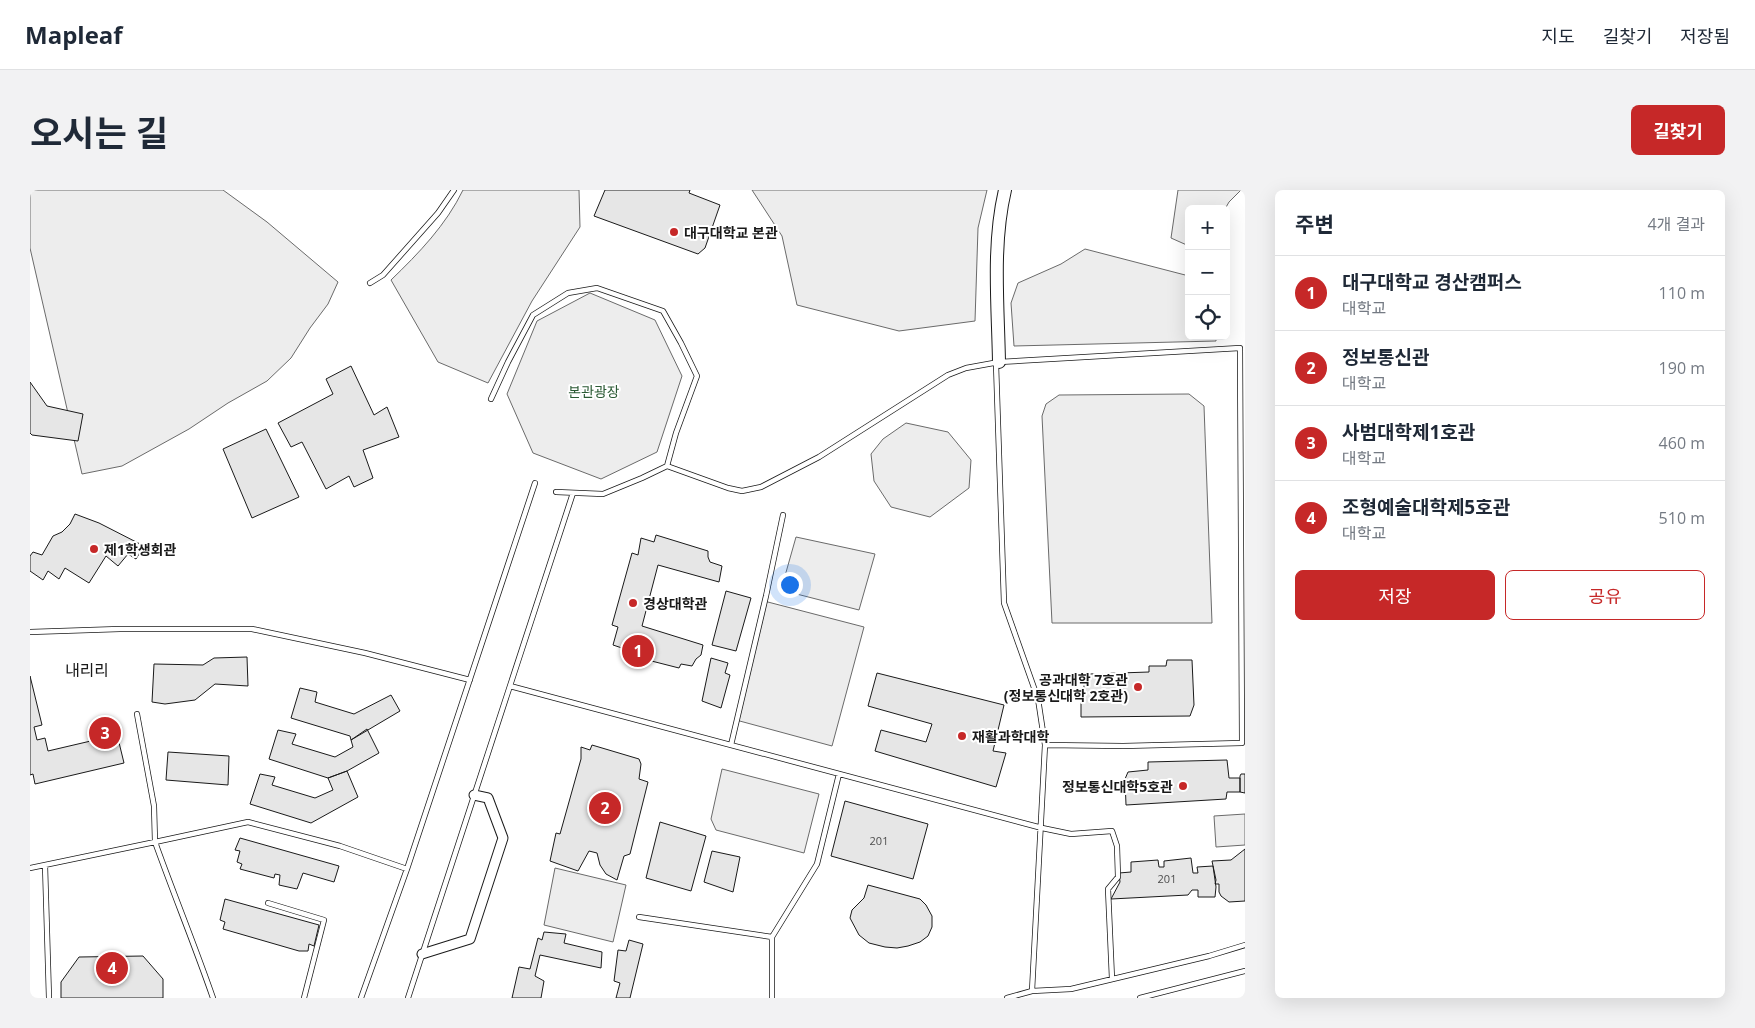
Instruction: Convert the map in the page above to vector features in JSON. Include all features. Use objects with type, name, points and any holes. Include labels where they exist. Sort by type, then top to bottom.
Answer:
[{"type":"street","points":[[997,362],[998,240],[1000,212],[1005,190]]},
{"type":"street","points":[[422,954],[470,939],[503,838],[488,798],[474,794]]},
{"type":"lane","points":[[370,283],[383,275],[438,213],[454,190]]},
{"type":"lane","points":[[491,399],[533,315],[568,292],[597,288],[663,311],[697,376],[676,433],[667,466]]},
{"type":"lane","points":[[556,492],[603,494],[667,466],[728,488],[742,491],[761,488],[819,458],[948,375],[966,368],[997,362],[1242,348],[1244,622],[1242,743],[1123,746],[1044,744]]},
{"type":"lane","points":[[997,362],[1004,603],[1038,699],[1044,744],[1042,828],[1032,991]]},
{"type":"lane","points":[[361,998],[407,869],[535,483]]},
{"type":"lane","points":[[408,998],[573,493]]},
{"type":"lane","points":[[730,745],[766,596],[783,515]]},
{"type":"lane","points":[[30,632],[120,629],[252,629],[365,653],[470,680]]},
{"type":"lane","points":[[510,686],[1042,828],[1072,834],[1112,831],[1117,846],[1118,877],[1108,889],[1112,979]]},
{"type":"lane","points":[[138,714],[154,806],[156,842],[213,998]]},
{"type":"lane","points":[[772,998],[772,937],[817,864],[840,774]]},
{"type":"lane","points":[[30,868],[248,822],[340,846],[407,869]]},
{"type":"lane","points":[[44,865],[49,998]]},
{"type":"lane","points":[[268,903],[324,920],[304,998]]},
{"type":"lane","points":[[639,916],[772,937]]},
{"type":"lane","points":[[1007,998],[1032,991],[1071,989],[1209,956],[1245,945]]},
{"type":"lane","points":[[1140,998],[1245,971]]},
{"type":"green space","points":[[30,190],[223,190],[267,222],[338,282],[328,304],[291,358],[267,381],[228,403],[189,429],[122,466],[82,474],[30,248]]},
{"type":"green space","points":[[463,190],[579,190],[580,227],[532,301],[488,383],[438,362],[391,280],[440,227]]},
{"type":"green space","points":[[752,190],[987,190],[978,228],[975,321],[899,331],[797,305],[782,236]]},
{"type":"green space","points":[[1178,190],[1241,190],[1227,205],[1185,205],[1185,244],[1171,238]]},
{"type":"green space","points":[[1085,249],[1185,275],[1185,340],[1216,341],[1014,346],[1011,303],[1018,283],[1061,264]]},
{"type":"green space","name":"본관광장","points":[[590,293],[655,320],[682,376],[657,452],[601,479],[533,453],[507,394],[537,321]]},
{"type":"green space","points":[[1189,394],[1204,406],[1212,623],[1052,623],[1042,416],[1046,404],[1059,395]]},
{"type":"green space","points":[[906,423],[948,432],[971,460],[969,488],[930,517],[891,507],[874,481],[871,454],[883,439]]},
{"type":"green space","points":[[796,537],[875,554],[859,610],[781,590]]},
{"type":"green space","points":[[764,601],[864,627],[832,746],[736,720]]},
{"type":"green space","points":[[722,769],[819,794],[804,853],[716,830],[711,819]]},
{"type":"green space","points":[[1245,814],[1245,845],[1216,847],[1214,816]]},
{"type":"green space","points":[[555,868],[626,885],[613,942],[544,925]]},
{"type":"building","name":"대구대학교 본관","points":[[605,190],[690,190],[689,193],[720,205],[705,248],[698,254],[594,216]]},
{"type":"building","points":[[351,366],[374,415],[387,407],[399,437],[363,450],[373,478],[354,487],[349,476],[326,489],[302,442],[291,447],[278,423],[333,394],[326,379]]},
{"type":"building","points":[[30,382],[47,406],[83,414],[78,441],[32,435],[30,433]]},
{"type":"building","points":[[266,429],[299,497],[252,518],[223,449]]},
{"type":"building","name":"제1학생회관","points":[[75,514],[99,523],[144,546],[136,559],[128,554],[118,566],[106,556],[89,583],[65,568],[59,579],[48,571],[43,580],[30,571],[30,556],[33,552],[42,555],[53,536],[62,532],[70,524]]},
{"type":"building","name":"경상대학관","points":[[656,535],[708,551],[710,562],[722,566],[719,582],[658,565],[642,626],[703,645],[701,655],[692,666],[681,664],[679,668],[624,654],[625,649],[613,645],[618,627],[612,625],[632,553],[638,555],[641,538],[654,542]]},
{"type":"building","points":[[726,591],[751,598],[736,651],[712,645]]},
{"type":"building","points":[[247,657],[248,686],[215,684],[195,700],[165,704],[152,702],[154,664],[203,665],[214,658]]},
{"type":"building","points":[[711,658],[728,663],[725,673],[730,675],[721,708],[702,701]]},
{"type":"building","name":"공과대학 7호관 (정보통신대학 2호관)","points":[[1167,660],[1192,660],[1194,705],[1190,716],[1081,717],[1081,696],[1084,693],[1084,681],[1089,682],[1090,674],[1149,672],[1149,666],[1166,666]]},
{"type":"building","name":"재활과학대학","points":[[877,673],[1004,705],[993,751],[1006,753],[996,787],[875,751],[881,730],[926,742],[932,724],[868,706]]},
{"type":"building","points":[[30,676],[42,725],[34,727],[37,740],[45,738],[48,751],[95,740],[92,727],[114,722],[124,763],[35,784],[33,774],[30,775]]},
{"type":"building","points":[[300,688],[317,692],[315,702],[354,714],[391,695],[400,711],[351,740],[350,736],[291,718]]},
{"type":"building","points":[[367,729],[379,753],[347,771],[328,778],[269,759],[278,730],[296,734],[292,744],[335,757],[353,747],[351,740]]},
{"type":"building","points":[[592,745],[639,759],[641,764],[639,779],[648,782],[630,854],[624,856],[617,880],[606,874],[600,865],[597,853],[589,851],[578,871],[550,861],[556,833],[560,834],[581,759],[581,747],[590,750]]},
{"type":"building","points":[[168,752],[229,756],[228,785],[166,780]]},
{"type":"building","name":"정보통신대학5호관","points":[[1227,760],[1229,778],[1240,778],[1240,792],[1227,792],[1226,799],[1126,805],[1125,779],[1128,772],[1148,770],[1148,762]]},
{"type":"building","points":[[347,771],[358,797],[311,823],[250,804],[260,774],[275,777],[272,785],[315,798],[333,790],[328,778]]},
{"type":"building","points":[[1241,774],[1245,774],[1245,793],[1240,792]]},
{"type":"building","points":[[845,801],[928,824],[913,879],[831,856]]},
{"type":"building","points":[[660,822],[706,836],[691,891],[646,878]]},
{"type":"building","points":[[240,838],[339,866],[334,882],[303,873],[297,889],[279,885],[280,875],[275,874],[274,878],[240,869],[242,864],[237,862],[240,851],[235,850]]},
{"type":"building","points":[[1245,849],[1245,901],[1229,902],[1221,896],[1219,884],[1215,884],[1216,880],[1212,861],[1231,860]]},
{"type":"building","points":[[712,851],[740,857],[733,892],[704,882]]},
{"type":"building","points":[[1191,858],[1193,873],[1198,873],[1197,867],[1213,866],[1216,887],[1215,897],[1198,897],[1198,890],[1192,890],[1188,895],[1111,899],[1120,882],[1119,873],[1131,872],[1131,862],[1158,860],[1159,867],[1164,867],[1164,861]]},
{"type":"building","points":[[868,885],[920,899],[932,916],[932,927],[928,936],[920,942],[897,948],[869,943],[859,935],[850,918],[852,910],[864,898]]},
{"type":"building","points":[[225,899],[319,925],[314,946],[309,944],[308,951],[299,951],[223,929],[225,922],[220,920]]},
{"type":"building","points":[[544,932],[566,934],[564,943],[602,952],[601,968],[540,955],[535,976],[544,981],[541,998],[512,998],[519,967],[530,969],[538,938],[542,940]]},
{"type":"building","points":[[629,940],[643,944],[630,998],[616,998],[620,983],[614,981],[618,950],[626,951]]},
{"type":"building","points":[[143,956],[163,979],[163,998],[61,998],[61,982],[79,957]]},
{"type":"place","name":"대구대학교 본관","points":[[674,232]]},
{"type":"place","name":"제1학생회관","points":[[94,549]]},
{"type":"place","name":"경상대학관","points":[[633,603]]},
{"type":"place","name":"대구대학교 경산캠퍼스","points":[[638,651]]},
{"type":"place","name":"공과대학 7호관 (정보통신대학 2호관)","points":[[1138,687]]},
{"type":"place","name":"사범대학제1호관","points":[[105,733]]},
{"type":"place","name":"재활과학대학","points":[[962,736]]},
{"type":"place","name":"정보통신대학5호관","points":[[1183,786]]},
{"type":"place","name":"정보통신관","points":[[605,808]]},
{"type":"place","name":"조형예술대학제5호관","points":[[112,968]]},
{"type":"district","name":"내리리","points":[[87,670]]}]
